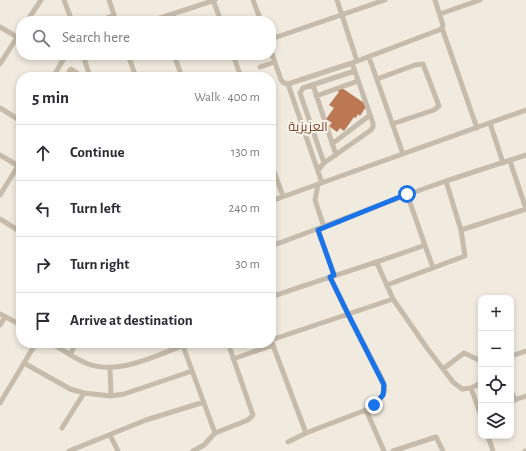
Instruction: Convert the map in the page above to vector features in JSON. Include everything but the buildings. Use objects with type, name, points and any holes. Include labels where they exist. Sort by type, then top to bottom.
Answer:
[{"type":"street","points":[[30,16],[41,0]]},
{"type":"street","points":[[64,0],[70,16]]},
{"type":"street","points":[[109,0],[114,16]]},
{"type":"street","points":[[172,16],[214,0],[219,16]]},
{"type":"street","points":[[253,0],[259,16]]},
{"type":"street","points":[[318,170],[324,163],[374,127],[355,71],[342,14],[337,0]]},
{"type":"street","points":[[276,36],[385,0]]},
{"type":"street","points":[[435,0],[443,25],[442,28],[477,128]]},
{"type":"street","points":[[440,14],[480,0]]},
{"type":"street","points":[[0,27],[16,36]]},
{"type":"street","points":[[260,67],[275,62],[281,80],[288,84],[369,57],[442,28]]},
{"type":"street","points":[[0,64],[16,39]]},
{"type":"street","points":[[369,57],[403,154]]},
{"type":"street","points":[[56,72],[63,60]]},
{"type":"street","points":[[85,60],[88,72]]},
{"type":"street","points":[[130,60],[134,72]]},
{"type":"street","points":[[176,60],[180,72]]},
{"type":"street","points":[[235,60],[238,72]]},
{"type":"street","points":[[377,79],[419,64],[423,64],[438,103],[439,106],[434,110],[392,124]]},
{"type":"street","points":[[324,163],[300,93],[303,88],[355,71]]},
{"type":"street","points":[[321,73],[324,81]]},
{"type":"street","points":[[316,96],[358,81]]},
{"type":"street","points":[[288,84],[318,170],[320,183],[315,196],[316,204],[324,227]]},
{"type":"street","points":[[313,85],[336,155]]},
{"type":"street","points":[[0,108],[16,118]]},
{"type":"street","points":[[276,199],[526,110]]},
{"type":"street","points":[[332,144],[370,115]]},
{"type":"street","points":[[490,123],[503,163]]},
{"type":"street","points":[[303,127],[310,124]]},
{"type":"street","points":[[0,155],[16,165]]},
{"type":"street","points":[[276,244],[318,230],[407,194],[526,155]]},
{"type":"street","points":[[461,230],[526,209],[510,161]]},
{"type":"street","points":[[0,195],[16,173]]},
{"type":"street","points":[[276,177],[283,196]]},
{"type":"street","points":[[387,284],[465,256],[461,230],[446,181]]},
{"type":"street","points":[[407,194],[433,268]]},
{"type":"street","points":[[0,220],[16,229]]},
{"type":"street","points":[[288,442],[306,433],[366,410],[374,405],[383,395],[384,385],[348,314],[332,276],[318,230]]},
{"type":"street","points":[[276,295],[332,276],[377,263],[425,245]]},
{"type":"street","points":[[377,263],[393,299],[443,369],[458,387],[462,389],[471,388],[478,384]]},
{"type":"street","points":[[276,341],[393,299]]},
{"type":"street","points":[[0,325],[2,315],[16,322]]},
{"type":"street","points":[[0,403],[33,348]]},
{"type":"street","points":[[59,348],[89,365],[110,368],[125,366],[176,348]]},
{"type":"street","points":[[70,355],[73,348]]},
{"type":"street","points":[[186,348],[192,371],[215,433]]},
{"type":"street","points":[[193,451],[204,445],[215,433],[248,420],[253,415],[230,348]]},
{"type":"street","points":[[233,359],[258,348]]},
{"type":"street","points":[[274,348],[306,433]]},
{"type":"street","points":[[514,355],[526,350]]},
{"type":"street","points":[[443,369],[464,352],[478,360]]},
{"type":"street","points":[[24,363],[70,389],[84,393],[111,396],[124,394],[192,371]]},
{"type":"street","points":[[110,368],[111,396]]},
{"type":"street","points":[[471,388],[478,407]]},
{"type":"street","points":[[62,428],[84,393]]},
{"type":"street","points":[[514,401],[526,396]]},
{"type":"street","points":[[69,451],[146,420],[204,402]]},
{"type":"street","points":[[366,410],[384,451]]},
{"type":"street","points":[[110,434],[118,451]]},
{"type":"street","points":[[393,451],[436,437],[443,451]]},
{"type":"street","points":[[489,439],[493,451]]},
{"type":"district","name":"العزيزية","points":[[308,127]]},
{"type":"route","points":[[374,405],[383,395],[385,390],[383,381],[330,277],[334,275],[318,230],[407,194]]}]
